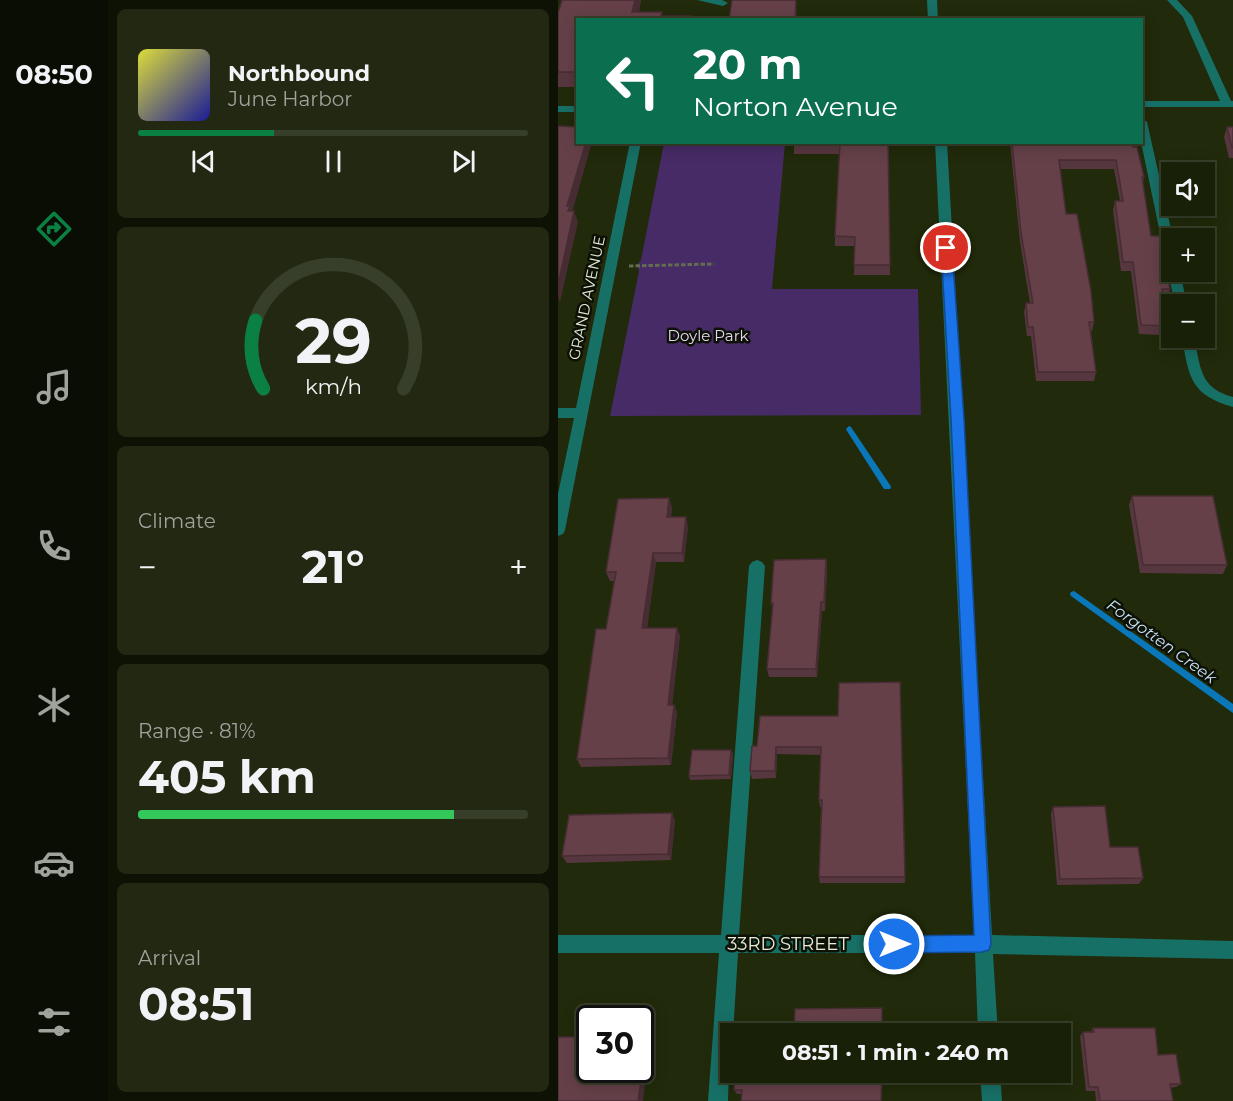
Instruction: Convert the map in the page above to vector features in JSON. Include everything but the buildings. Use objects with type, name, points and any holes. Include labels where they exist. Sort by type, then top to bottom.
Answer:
[{"type":"street","points":[[702,0],[723,3]]},
{"type":"street","points":[[932,0],[933,18]]},
{"type":"street","points":[[1143,104],[1230,104],[1187,16],[1172,0]]},
{"type":"street","points":[[558,109],[576,109]]},
{"type":"street","points":[[1143,127],[1165,228]]},
{"type":"street","name":"GRAND AVENUE","points":[[558,530],[636,144]]},
{"type":"street","points":[[941,144],[987,1023]]},
{"type":"street","points":[[1190,348],[1197,382],[1226,401]]},
{"type":"street","points":[[558,413],[580,413]]},
{"type":"street","points":[[718,1101],[757,566]]},
{"type":"street","name":"33RD STREET","points":[[558,944],[982,944],[1233,950]]},
{"type":"street","points":[[991,1083],[992,1101]]},
{"type":"path","points":[[610,266],[714,264]]},
{"type":"green space","name":"Doyle Park","points":[[664,144],[785,144],[772,289],[918,289],[921,415],[610,416],[639,271],[637,265],[641,260]]},
{"type":"waterway","name":"Forgotten Creek","points":[[849,429],[887,487]]},
{"type":"waterway","name":"Forgotten Creek","points":[[1074,594],[1233,709]]},
{"type":"route","points":[[894,944],[982,944],[957,419],[946,248]]}]
